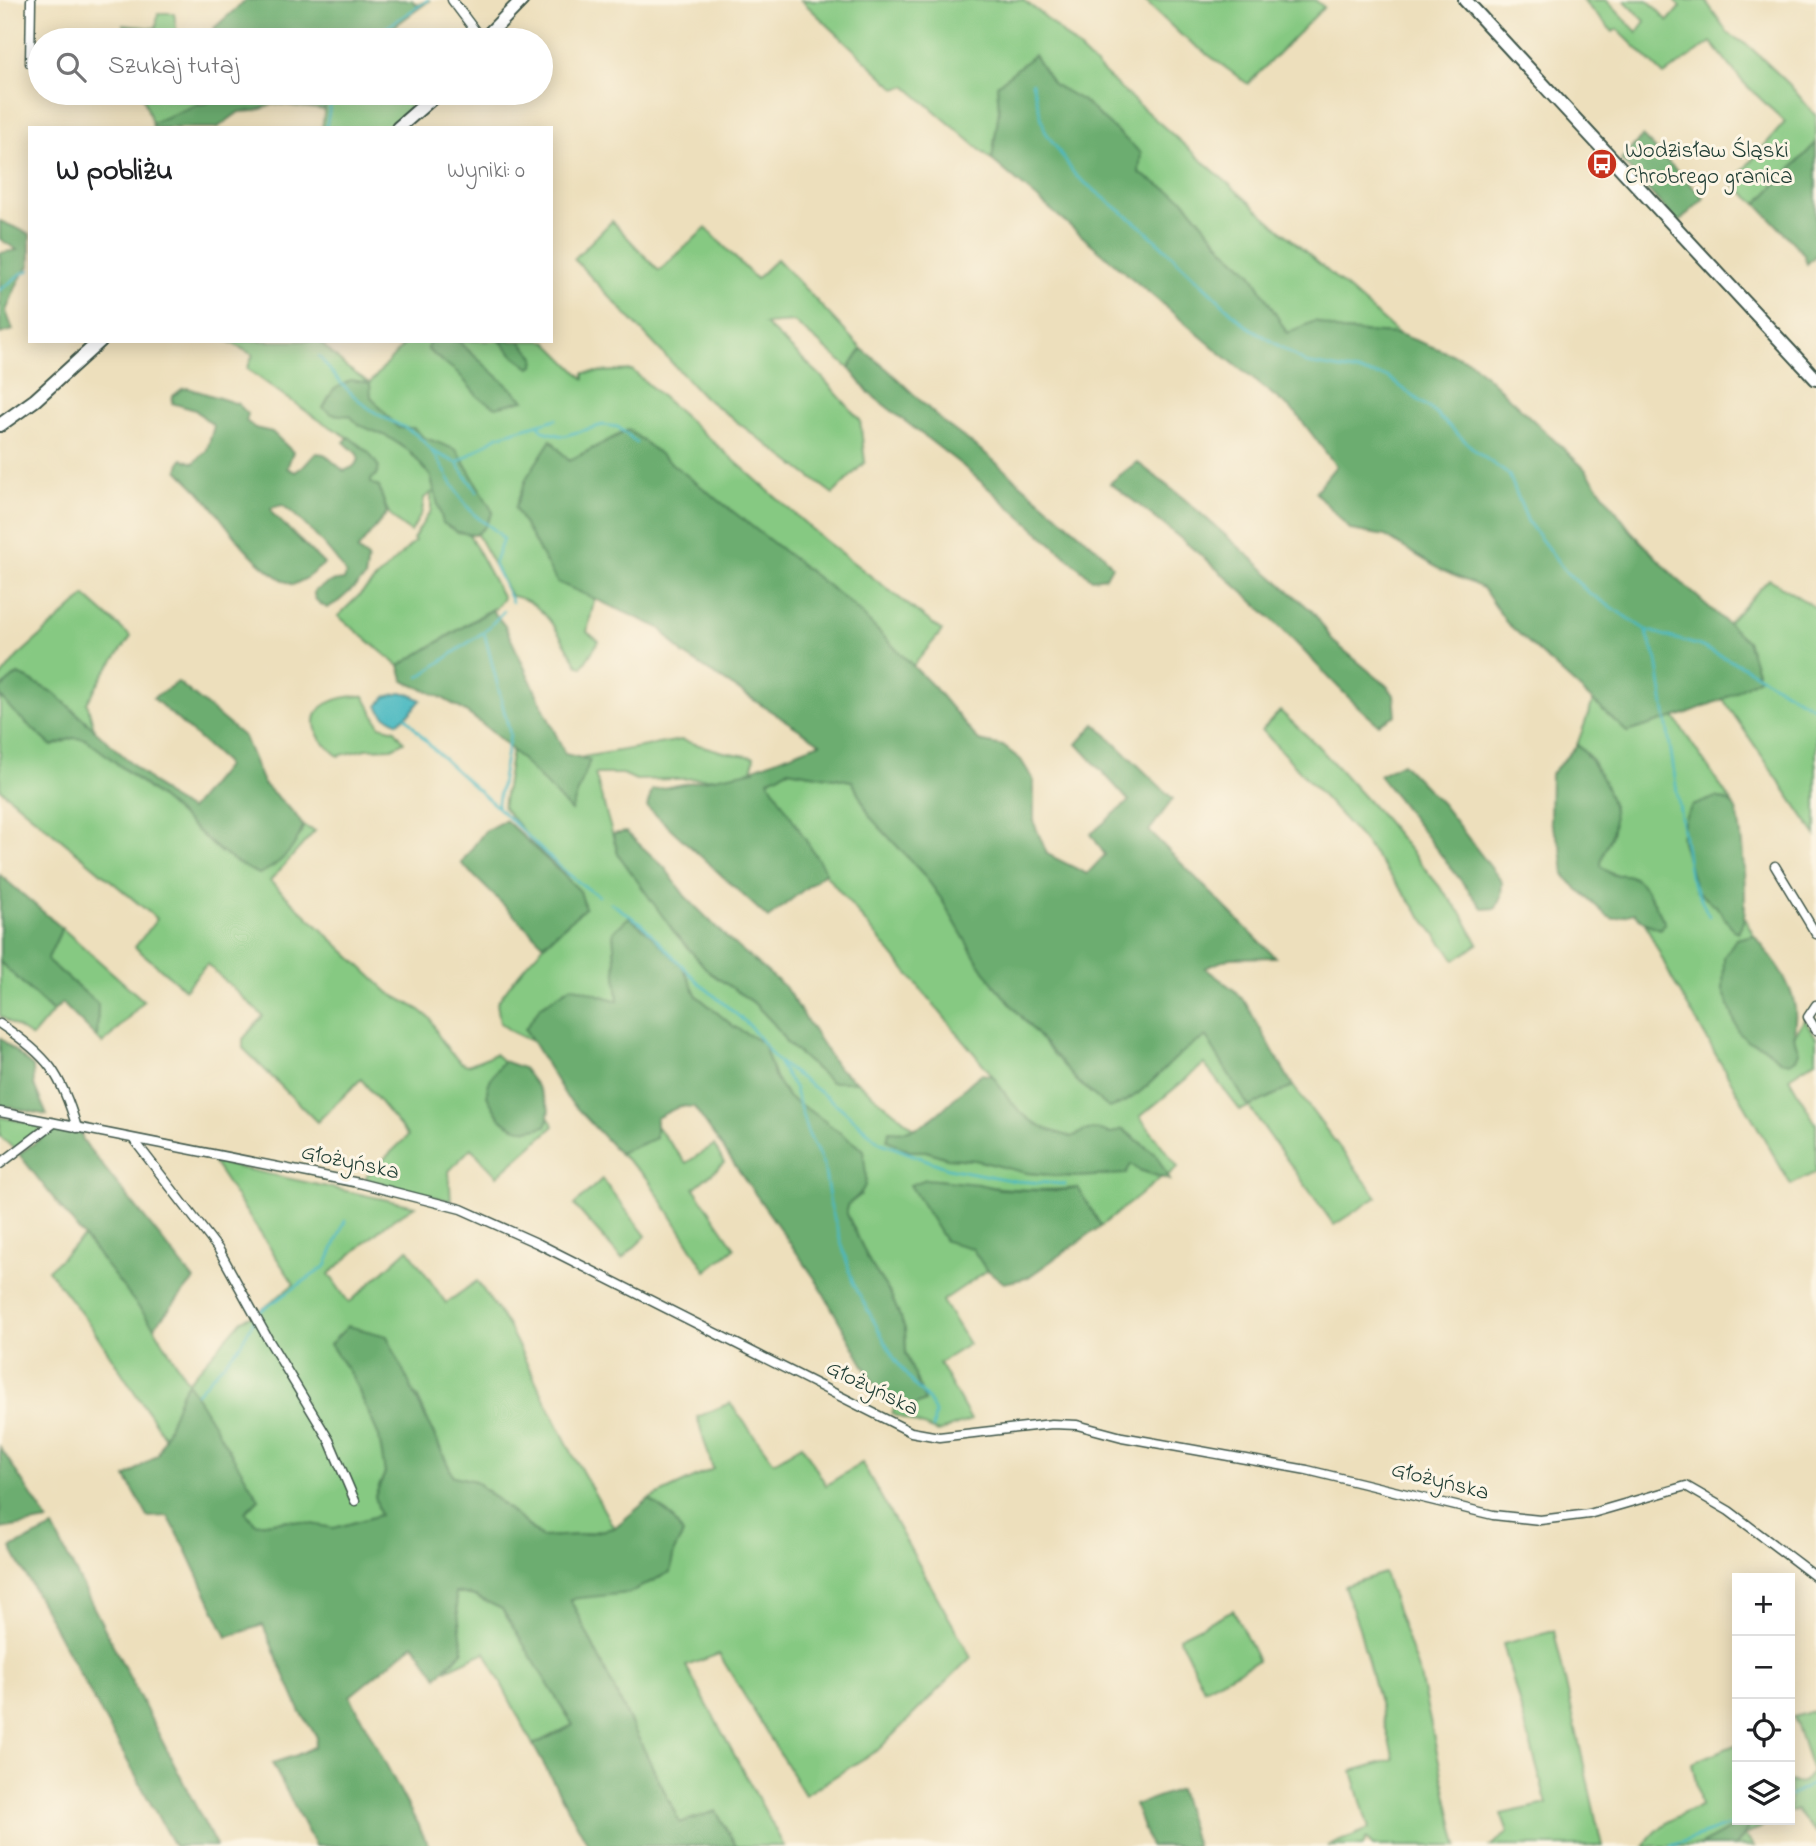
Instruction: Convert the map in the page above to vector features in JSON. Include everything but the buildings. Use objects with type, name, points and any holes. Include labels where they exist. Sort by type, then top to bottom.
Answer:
[{"type":"street","points":[[31,0],[31,28]]},
{"type":"street","points":[[452,0],[473,28]]},
{"type":"street","points":[[1465,0],[1816,379]]},
{"type":"street","points":[[493,28],[519,1]]},
{"type":"street","points":[[401,126],[426,105]]},
{"type":"street","points":[[0,425],[35,400],[98,343]]},
{"type":"street","points":[[1775,866],[1816,934]]},
{"type":"street","points":[[1816,1005],[1808,1017],[1816,1030]]},
{"type":"street","points":[[0,1024],[50,1063],[69,1099],[77,1128]]},
{"type":"street","name":"Głożyńska","points":[[0,1112],[359,1183],[461,1209],[539,1244],[911,1432],[939,1437],[1052,1424],[1077,1425],[1134,1440],[1307,1470],[1493,1515],[1540,1520],[1588,1514],[1686,1486],[1729,1511],[1816,1577]]},
{"type":"street","points":[[0,1164],[54,1123]]},
{"type":"street","points":[[134,1140],[219,1250],[268,1339],[329,1440],[355,1501]]},
{"type":"green space","points":[[246,0],[412,0],[417,5],[430,0],[393,28],[214,28]]},
{"type":"green space","points":[[801,0],[1023,0],[1399,334],[1341,331],[1315,321],[1287,333],[1251,273],[1225,250],[1183,199],[1139,173],[1083,101],[1053,84],[997,85],[999,110],[992,160],[906,86],[896,89]]},
{"type":"green space","points":[[1144,0],[1315,0],[1324,7],[1248,84],[1181,35]]},
{"type":"green space","points":[[1582,0],[1606,0],[1637,32],[1645,21],[1624,0],[1648,0],[1668,21],[1680,7],[1675,0],[1705,0],[1728,33],[1750,47],[1789,84],[1816,116],[1816,143],[1757,204],[1732,183],[1785,122],[1743,82],[1711,42],[1664,75],[1617,29],[1613,32]]},
{"type":"green space","points":[[158,13],[174,13],[176,28],[156,28]]},
{"type":"green space","points":[[123,25],[156,28],[123,28]]},
{"type":"green space","points":[[1034,55],[1053,84],[1083,101],[1141,153],[1139,173],[1183,199],[1225,250],[1251,273],[1287,333],[1315,321],[1341,331],[1399,334],[1470,361],[1584,468],[1631,531],[1674,576],[1747,641],[1759,678],[1723,699],[1627,732],[1506,622],[1483,588],[1441,570],[1385,536],[1351,530],[1315,492],[1336,466],[1296,413],[1224,356],[992,160],[999,110],[997,85]]},
{"type":"green space","points":[[146,105],[197,105],[152,123]]},
{"type":"green space","points":[[197,105],[272,105],[255,111],[239,112],[220,126],[153,126],[152,123]]},
{"type":"green space","points":[[283,105],[326,105],[325,110]]},
{"type":"green space","points":[[325,105],[409,105],[411,108],[392,126],[322,126]]},
{"type":"green space","points":[[1642,136],[1704,198],[1678,223],[1621,160]]},
{"type":"green space","points":[[1816,143],[1816,255],[1807,264],[1803,253],[1757,204]]},
{"type":"green space","points":[[0,221],[28,233],[28,268],[6,311],[13,330],[0,334],[0,253],[17,250],[0,239]]},
{"type":"green space","points":[[612,221],[659,271],[706,228],[756,279],[777,259],[862,349],[849,368],[794,322],[765,324],[821,376],[860,420],[865,462],[833,494],[704,397],[574,259]]},
{"type":"green space","points":[[232,343],[321,343],[346,367],[370,383],[405,343],[548,343],[584,379],[584,373],[632,370],[824,540],[942,631],[913,666],[851,604],[628,430],[568,461],[551,440],[595,597],[587,632],[599,641],[582,667],[542,613],[523,599],[511,596],[474,529],[439,486],[433,492],[470,536],[503,598],[495,609],[399,666],[338,616],[415,541],[413,539],[431,510],[431,493],[424,498],[422,512],[411,532],[393,518],[386,508],[379,487],[371,484],[379,468],[367,452],[247,369],[253,355]]},
{"type":"green space","points":[[429,343],[460,343],[524,400],[496,407],[478,397],[458,373],[428,350]]},
{"type":"green space","points":[[502,343],[522,343],[535,357],[534,366],[530,368]]},
{"type":"green space","points":[[862,349],[944,423],[986,454],[1102,553],[1112,566],[1106,577],[1092,579],[963,466],[870,394],[849,368]]},
{"type":"green space","points":[[351,380],[370,383],[371,397],[398,428],[414,428],[423,437],[457,450],[493,512],[484,528],[475,535],[457,532],[443,523],[430,475],[409,451],[388,437],[359,425],[350,416],[332,414],[323,408],[333,390]]},
{"type":"green space","points":[[188,388],[238,404],[248,414],[246,421],[255,428],[272,432],[293,452],[287,468],[295,472],[316,453],[324,454],[344,471],[353,467],[359,460],[357,454],[344,442],[349,437],[368,452],[379,467],[371,483],[379,487],[387,513],[357,550],[368,558],[365,578],[339,601],[327,608],[316,599],[314,591],[330,582],[344,580],[346,574],[326,547],[289,510],[282,505],[271,508],[272,513],[324,564],[293,585],[270,571],[250,553],[207,500],[178,470],[183,459],[194,463],[207,450],[214,426],[195,410],[172,403],[173,396]]},
{"type":"green space","points":[[629,430],[851,604],[934,687],[979,741],[1003,746],[1021,760],[1034,781],[1034,823],[1047,854],[1087,874],[1105,855],[1091,834],[1129,801],[1077,744],[1095,724],[1173,799],[1149,831],[1275,957],[1230,958],[1205,968],[1245,1002],[1293,1086],[1249,1107],[1206,1037],[1189,1047],[1142,1090],[1109,1108],[1078,1082],[994,985],[942,900],[925,876],[871,818],[852,781],[788,770],[768,780],[826,872],[768,918],[647,807],[652,790],[755,770],[754,768],[820,743],[683,654],[660,628],[557,582],[515,508],[527,477],[551,440],[569,461]]},
{"type":"green space","points":[[1137,462],[1183,498],[1313,612],[1334,642],[1387,686],[1394,695],[1396,715],[1378,724],[1242,591],[1177,535],[1110,483]]},
{"type":"green space","points":[[1769,579],[1816,608],[1816,835],[1723,699],[1759,678],[1747,641],[1727,624]]},
{"type":"green space","points":[[85,596],[131,637],[87,703],[94,728],[54,693],[18,674],[0,689],[0,678],[17,657]]},
{"type":"green space","points":[[492,610],[505,626],[565,754],[590,760],[571,811],[512,750],[480,722],[444,699],[404,681],[399,666]]},
{"type":"green space","points":[[18,674],[54,693],[170,798],[190,810],[226,766],[225,762],[153,698],[178,682],[244,737],[263,783],[295,814],[303,826],[296,842],[280,861],[259,874],[233,860],[85,739],[72,738],[52,746],[0,696],[0,689]]},
{"type":"green space","points":[[0,696],[52,746],[72,738],[85,738],[166,803],[221,853],[300,836],[303,826],[315,831],[270,881],[389,993],[431,1019],[438,1035],[462,1063],[468,1065],[495,1054],[503,1061],[490,1080],[546,1125],[548,1117],[554,1126],[497,1176],[471,1148],[449,1171],[451,1201],[367,1180],[366,1176],[408,1136],[361,1079],[317,1122],[243,1048],[243,1039],[263,1016],[207,964],[185,989],[135,947],[157,919],[0,789]]},
{"type":"green space","points":[[364,696],[380,726],[395,730],[404,742],[392,748],[366,749],[338,756],[318,735],[316,716],[321,709],[336,700]]},
{"type":"green space","points":[[1593,701],[1627,732],[1674,717],[1734,806],[1726,800],[1690,864],[1696,891],[1716,906],[1738,932],[1744,917],[1754,935],[1736,939],[1729,1003],[1735,1023],[1782,1062],[1805,1019],[1816,1038],[1816,1060],[1789,1077],[1816,1124],[1816,1172],[1791,1185],[1671,977],[1645,923],[1661,929],[1665,923],[1653,900],[1641,884],[1600,866],[1611,837],[1613,806],[1592,759],[1577,745]]},
{"type":"green space","points":[[1280,711],[1317,745],[1386,821],[1462,914],[1478,944],[1455,960],[1363,840],[1262,730]]},
{"type":"green space","points":[[681,740],[754,757],[751,777],[636,780],[623,774],[595,774],[618,854],[709,972],[754,1003],[787,1043],[831,1082],[857,1082],[914,1128],[906,1131],[909,1151],[926,1151],[947,1158],[975,1160],[1027,1173],[1075,1177],[1112,1175],[1131,1164],[1139,1170],[1162,1177],[1101,1226],[1078,1188],[1025,1190],[939,1180],[972,1248],[988,1270],[942,1301],[969,1344],[939,1363],[971,1420],[938,1432],[892,1414],[895,1407],[902,1411],[925,1401],[906,1354],[905,1329],[891,1295],[870,1263],[847,1214],[847,1205],[861,1195],[863,1150],[789,1098],[775,1078],[763,1043],[733,1026],[697,996],[683,967],[650,933],[629,918],[613,932],[618,1002],[572,986],[540,1008],[525,1029],[533,1042],[500,1023],[497,1003],[507,988],[538,952],[585,908],[580,891],[505,820],[569,877],[529,838],[503,807],[512,750],[517,755],[587,768],[583,757]]},
{"type":"green space","points":[[1577,745],[1592,762],[1609,795],[1612,807],[1613,829],[1601,866],[1612,875],[1628,875],[1641,884],[1651,896],[1665,923],[1661,929],[1645,923],[1634,913],[1613,919],[1607,916],[1564,874],[1561,847],[1550,821],[1551,774]]},
{"type":"green space","points":[[1402,763],[1442,804],[1502,882],[1501,897],[1496,908],[1483,909],[1379,775]]},
{"type":"green space","points":[[788,770],[852,781],[871,818],[925,876],[942,900],[994,985],[1078,1082],[1109,1108],[1142,1090],[1177,1056],[1206,1037],[1249,1107],[1240,1110],[1204,1064],[1140,1117],[1178,1167],[1167,1176],[1156,1155],[1123,1129],[1110,1134],[1091,1130],[1072,1137],[1045,1128],[1025,1116],[822,870],[764,781]]},
{"type":"green space","points":[[1716,797],[1729,802],[1735,808],[1740,827],[1745,908],[1738,932],[1733,930],[1716,906],[1696,891],[1681,838],[1685,818],[1692,806]]},
{"type":"green space","points":[[505,820],[580,891],[585,908],[543,944],[461,863],[485,831]]},
{"type":"green space","points":[[626,832],[665,868],[685,896],[726,937],[785,987],[837,1067],[857,1082],[831,1082],[787,1043],[754,1003],[709,972],[674,932],[618,854],[613,834]]},
{"type":"green space","points":[[0,875],[62,928],[47,960],[98,1004],[97,1038],[62,1003],[53,1012],[0,962]]},
{"type":"green space","points":[[629,917],[683,967],[697,996],[733,1026],[763,1043],[775,1078],[789,1098],[863,1150],[866,1181],[861,1193],[847,1205],[847,1214],[870,1263],[891,1295],[905,1329],[906,1354],[925,1401],[902,1411],[884,1401],[816,1280],[694,1107],[680,1106],[656,1118],[656,1138],[619,1153],[567,1098],[525,1029],[540,1007],[572,986],[618,1001],[613,932]]},
{"type":"green space","points":[[62,928],[144,1001],[103,1044],[97,1038],[98,1004],[47,960]]},
{"type":"green space","points":[[1754,935],[1779,969],[1793,998],[1795,1040],[1799,1052],[1796,1059],[1790,1063],[1779,1059],[1760,1045],[1748,1042],[1739,1033],[1723,990],[1724,957],[1736,939]]},
{"type":"green space","points":[[0,962],[53,1012],[32,1037],[0,1016]]},
{"type":"green space","points":[[0,1038],[33,1067],[34,1085],[47,1115],[0,1105]]},
{"type":"green space","points":[[503,1061],[523,1068],[539,1089],[549,1109],[547,1125],[522,1129],[508,1124],[497,1113],[487,1090]]},
{"type":"green space","points":[[981,1074],[993,1076],[1025,1116],[1057,1133],[1072,1137],[1091,1129],[1110,1134],[1122,1129],[1156,1155],[1170,1180],[1139,1170],[1131,1164],[1126,1174],[1075,1177],[1027,1173],[975,1160],[947,1158],[926,1151],[909,1151],[887,1140],[889,1131],[916,1128],[936,1115]]},
{"type":"green space","points":[[1293,1086],[1377,1197],[1334,1225],[1249,1107]]},
{"type":"green space","points":[[0,1117],[41,1125],[39,1131],[15,1150],[0,1136]]},
{"type":"green space","points":[[656,1126],[686,1163],[714,1145],[724,1163],[694,1188],[735,1248],[706,1271],[648,1179],[619,1153],[656,1138]]},
{"type":"green space","points":[[55,1128],[81,1133],[83,1141],[194,1280],[154,1327],[19,1154]]},
{"type":"green space","points":[[213,1162],[415,1206],[388,1223],[329,1274],[349,1303],[408,1249],[446,1303],[477,1281],[508,1326],[574,1457],[614,1528],[580,1535],[542,1537],[475,1481],[453,1476],[417,1396],[330,1344],[353,1378],[379,1436],[385,1473],[375,1496],[381,1515],[334,1529],[289,1520],[256,1524],[245,1512],[259,1499],[174,1412],[165,1438],[91,1326],[48,1270],[85,1236],[154,1327],[188,1382],[242,1320],[258,1313],[294,1284]]},
{"type":"green space","points":[[602,1179],[646,1236],[622,1259],[574,1205]]},
{"type":"green space","points":[[926,1179],[1000,1189],[1055,1191],[1078,1188],[1101,1226],[1027,1278],[1004,1283],[985,1268],[972,1248],[945,1241],[910,1185]]},
{"type":"green space","points":[[348,1326],[387,1336],[453,1476],[475,1481],[541,1537],[580,1535],[614,1528],[649,1499],[670,1515],[683,1534],[674,1551],[670,1572],[629,1593],[570,1599],[680,1823],[716,1811],[736,1846],[589,1846],[533,1745],[573,1725],[502,1609],[475,1596],[455,1592],[463,1650],[437,1677],[414,1644],[350,1696],[429,1846],[315,1846],[272,1763],[314,1747],[317,1737],[301,1713],[263,1625],[227,1637],[168,1516],[148,1517],[126,1477],[158,1454],[182,1391],[188,1383],[259,1499],[245,1512],[256,1524],[289,1520],[334,1528],[380,1515],[375,1496],[385,1473],[379,1436],[353,1378],[330,1344]]},
{"type":"green space","points":[[730,1403],[774,1462],[802,1445],[826,1485],[862,1463],[971,1657],[879,1749],[805,1795],[719,1654],[686,1666],[784,1846],[736,1846],[716,1811],[680,1823],[570,1599],[670,1572],[674,1551],[683,1534],[670,1515],[649,1499],[713,1469],[697,1417]]},
{"type":"green space","points":[[0,1447],[48,1521],[0,1529]]},
{"type":"green space","points":[[53,1528],[216,1846],[174,1846],[11,1548]]},
{"type":"green space","points":[[1384,1573],[1420,1676],[1458,1846],[1373,1846],[1366,1839],[1363,1846],[1328,1846],[1369,1829],[1352,1771],[1394,1759],[1359,1628],[1344,1586]]},
{"type":"green space","points":[[454,1592],[475,1596],[502,1609],[573,1725],[533,1745],[485,1652],[446,1670],[463,1650]]},
{"type":"green space","points":[[1233,1610],[1258,1661],[1204,1689],[1179,1637]]},
{"type":"green space","points":[[1554,1631],[1602,1846],[1490,1846],[1508,1833],[1501,1814],[1547,1804],[1503,1644]]},
{"type":"green space","points":[[1816,1710],[1816,1833],[1795,1810],[1795,1782],[1803,1782],[1812,1771],[1795,1717]]},
{"type":"green space","points":[[1732,1746],[1732,1825],[1739,1825],[1699,1846],[1644,1846],[1669,1821],[1701,1806],[1692,1763]]},
{"type":"green space","points":[[1179,1789],[1196,1846],[1150,1846],[1135,1805]]},
{"type":"green space","points":[[1738,1825],[1749,1825],[1735,1846],[1699,1846]]},
{"type":"green space","points":[[1748,1825],[1764,1825],[1745,1836],[1754,1846],[1735,1846],[1744,1836]]},
{"type":"water","points":[[408,693],[421,700],[398,723],[384,715],[378,706],[385,697]]},
{"type":"waterway","points":[[386,28],[428,0]]},
{"type":"waterway","points":[[1032,83],[1045,131],[1075,175],[1145,230],[1244,324],[1306,363],[1388,377],[1434,412],[1478,453],[1509,475],[1528,522],[1565,571],[1588,592],[1646,630],[1700,646],[1744,667],[1816,709]]},
{"type":"waterway","points":[[326,126],[331,105]]},
{"type":"waterway","points":[[0,290],[28,271]]},
{"type":"waterway","points":[[319,356],[338,380],[360,401],[422,440],[430,448],[467,507],[500,535],[503,539],[494,564],[512,602]]},
{"type":"waterway","points":[[432,451],[457,463],[498,436],[556,419]]},
{"type":"waterway","points":[[538,424],[543,431],[563,436],[603,425],[618,427],[637,443]]},
{"type":"waterway","points":[[457,463],[477,492]]},
{"type":"waterway","points":[[497,807],[510,734],[484,632],[504,611]]},
{"type":"waterway","points":[[1646,631],[1657,660],[1690,877],[1709,916]]},
{"type":"waterway","points":[[419,677],[482,633]]},
{"type":"waterway","points":[[406,717],[450,765],[559,866],[599,896]]},
{"type":"waterway","points":[[611,903],[642,924],[698,982],[749,1025],[776,1060],[840,1107],[879,1142],[948,1168],[1015,1181],[1065,1184]]},
{"type":"waterway","points":[[779,1064],[794,1087],[807,1131],[824,1166],[830,1204],[853,1283],[894,1358],[929,1400],[935,1413],[933,1428]]},
{"type":"waterway","points":[[258,1313],[326,1266],[345,1221]]},
{"type":"waterway","points":[[196,1394],[240,1345],[254,1320]]},
{"type":"waterway","points":[[1795,1793],[1816,1782]]},
{"type":"waterway","points":[[1671,1846],[1732,1824]]},
{"type":"place","name":"Wodzisław Śląski Chrobrego granica","points":[[1602,164]]}]
